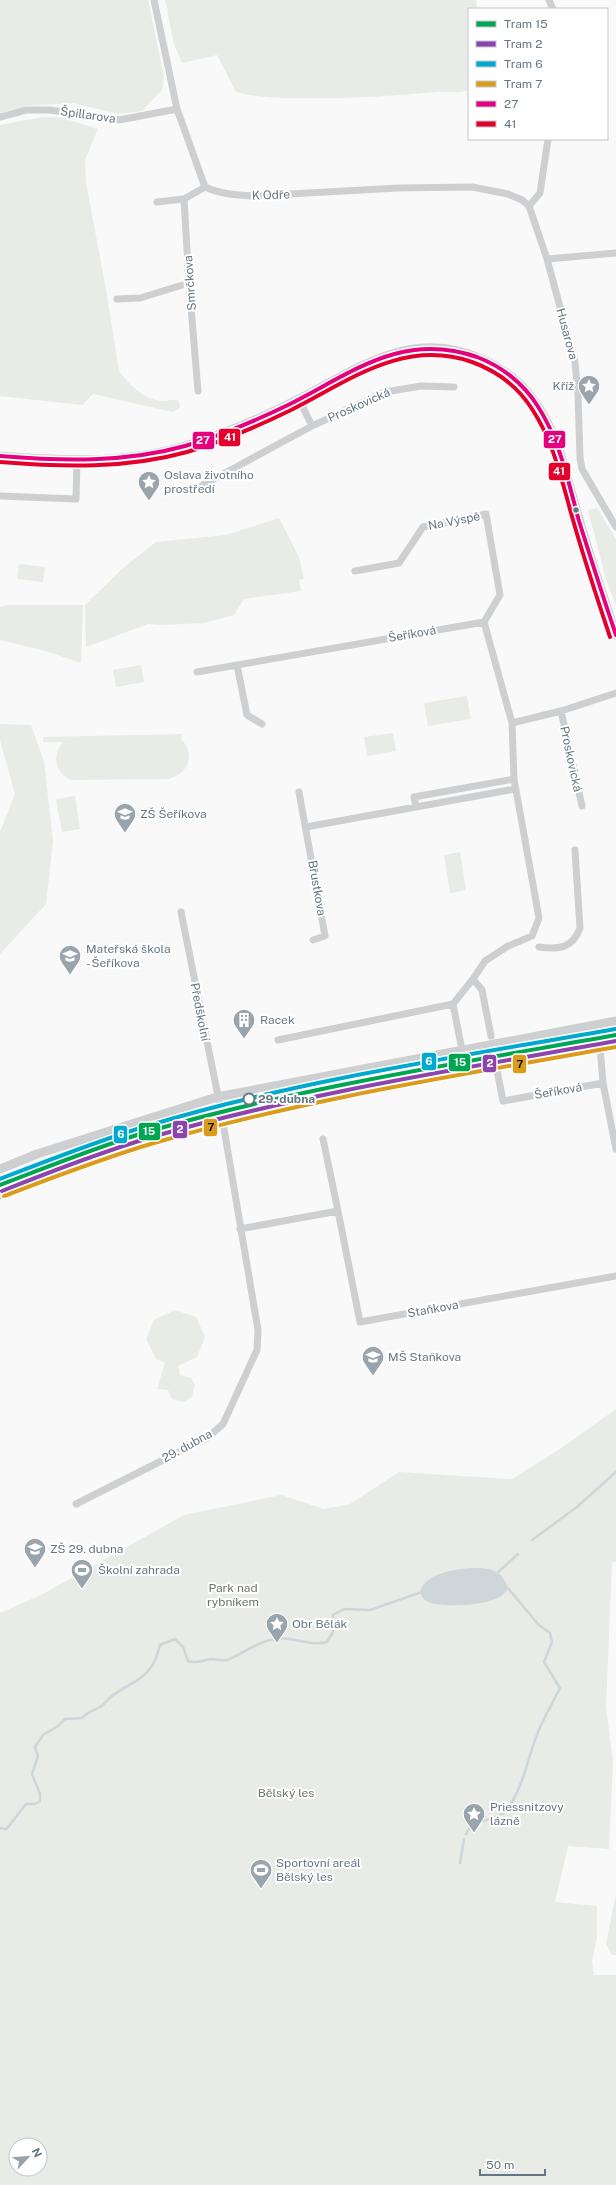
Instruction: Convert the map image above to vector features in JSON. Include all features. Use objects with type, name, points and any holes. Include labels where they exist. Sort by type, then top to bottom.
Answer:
[{"type":"street","points":[[154,0],[177,109],[205,187],[184,198],[157,202]]},
{"type":"street","name":"Špillarova","points":[[0,117],[26,110],[50,110],[119,120],[177,109]]},
{"type":"street","points":[[529,206],[540,193],[548,140]]},
{"type":"street","name":"K Odře","points":[[205,187],[232,195],[253,196],[398,188],[472,187],[508,194],[522,200],[529,206]]},
{"type":"street","name":"Smrčkova","points":[[184,198],[198,391]]},
{"type":"street","name":"Husarova","points":[[529,206],[547,259],[575,362],[578,394],[580,458],[582,469],[616,527]]},
{"type":"street","points":[[547,259],[616,253]]},
{"type":"street","points":[[117,299],[140,298],[189,283]]},
{"type":"street","points":[[0,456],[76,460],[142,455],[182,447],[238,429],[374,360],[406,349],[441,348],[464,352],[493,364],[508,374],[530,395],[546,419],[552,433],[616,635]]},
{"type":"street","name":"Proskovická","points":[[201,486],[312,426],[385,392],[421,386],[454,387]]},
{"type":"street","points":[[299,399],[312,426]]},
{"type":"street","points":[[0,496],[76,499],[76,460]]},
{"type":"street","name":"Na Výspě","points":[[355,572],[399,563],[423,527],[486,514],[500,595],[484,622]]},
{"type":"street","points":[[278,1040],[452,1004],[473,979],[485,961],[508,946],[532,936],[540,918],[515,789],[512,723],[484,622]]},
{"type":"street","name":"Šeříková","points":[[197,672],[484,622]]},
{"type":"street","points":[[237,665],[246,715],[262,724]]},
{"type":"street","points":[[512,723],[561,711],[616,693]]},
{"type":"street","name":"Proskovická","points":[[561,711],[582,806]]},
{"type":"street","points":[[416,807],[414,797],[514,779]]},
{"type":"street","points":[[306,827],[515,789]]},
{"type":"street","name":"Břustkova","points":[[299,792],[325,936],[313,940]]},
{"type":"street","points":[[539,947],[560,949],[571,944],[577,938],[580,928],[575,850]]},
{"type":"street","name":"Předškolní","points":[[181,912],[221,1116]]},
{"type":"street","points":[[473,979],[482,990],[491,1036]]},
{"type":"street","points":[[452,1004],[462,1050]]},
{"type":"street","points":[[0,1169],[37,1154],[217,1097],[616,1021]]},
{"type":"street","points":[[0,1195],[46,1176],[221,1116],[616,1044]]},
{"type":"street","points":[[600,1047],[603,1083],[616,1149]]},
{"type":"street","name":"Šeříková","points":[[498,1075],[503,1101],[603,1083]]},
{"type":"street","name":"29. dubna","points":[[76,1504],[207,1438],[223,1424],[258,1350],[258,1330],[221,1116]]},
{"type":"street","name":"Staňkova","points":[[323,1139],[360,1322],[616,1276]]},
{"type":"street","points":[[240,1230],[338,1211]]},
{"type":"green space","points":[[0,0],[148,0],[164,77],[162,90],[142,111],[119,114],[73,103],[26,106],[0,113]]},
{"type":"green space","points":[[165,0],[476,0],[477,8],[468,8],[468,90],[465,91],[368,97],[318,98],[285,98],[252,95],[236,92],[217,55],[182,63],[174,44]]},
{"type":"green space","points":[[43,117],[64,118],[98,129],[85,160],[86,182],[107,295],[119,371],[132,386],[155,400],[179,401],[180,407],[173,412],[93,394],[82,405],[0,396],[0,125]]},
{"type":"green space","points":[[597,508],[616,539],[616,606],[606,579],[588,510]]},
{"type":"green space","points":[[279,518],[299,557],[304,579],[299,580],[301,591],[244,599],[234,615],[204,623],[162,625],[148,624],[86,647],[85,605],[123,568],[156,542],[226,535]]},
{"type":"green space","points":[[19,564],[45,567],[43,582],[17,579]]},
{"type":"green space","points":[[7,605],[83,605],[81,663],[46,651],[0,640],[0,607]]},
{"type":"green space","points":[[141,665],[144,682],[116,687],[113,670]]},
{"type":"green space","points":[[467,696],[471,719],[428,726],[424,703]]},
{"type":"green space","points":[[0,724],[31,725],[44,761],[53,841],[46,904],[0,954],[0,832],[15,794],[0,740]]},
{"type":"green space","points":[[393,733],[396,751],[367,756],[364,737]]},
{"type":"green space","points":[[182,734],[181,739],[186,745],[188,751],[188,764],[185,769],[175,777],[168,779],[71,780],[61,773],[56,763],[57,752],[63,742],[43,742],[43,737]]},
{"type":"green space","points":[[75,796],[80,829],[62,832],[56,799]]},
{"type":"green space","points":[[460,852],[466,890],[450,893],[444,855]]},
{"type":"green space","points":[[175,1310],[196,1317],[205,1337],[197,1357],[178,1366],[180,1375],[191,1378],[195,1385],[192,1397],[183,1402],[172,1399],[168,1390],[157,1389],[165,1363],[156,1359],[146,1339],[154,1320]]},
{"type":"green space","name":"Bělský les","points":[[616,1409],[616,1562],[612,1562],[606,1707],[613,1762],[609,1849],[568,1846],[555,1902],[597,1906],[597,1937],[592,1962],[594,1975],[616,1975],[616,2185],[0,2185],[0,1613],[41,1595],[184,1515],[281,1495],[324,1509],[350,1504],[399,1472],[512,1479],[560,1449]]},
{"type":"green space","points":[[616,1894],[616,1955],[612,1955],[606,1943]]},
{"type":"shaded area","points":[[483,1568],[498,1573],[502,1577],[508,1589],[501,1596],[495,1599],[469,1605],[431,1603],[423,1598],[420,1592],[423,1586],[434,1577],[448,1571]]},
{"type":"waterway","points":[[532,1540],[577,1507],[616,1472]]},
{"type":"waterway","points":[[496,1574],[518,1554]]},
{"type":"waterway","points":[[466,1834],[475,1825],[499,1816],[509,1807],[522,1780],[540,1726],[560,1688],[544,1662],[552,1642],[550,1633],[538,1624],[507,1587]]},
{"type":"waterway","points":[[0,1828],[6,1829],[26,1804],[35,1804],[40,1801],[40,1794],[32,1774],[38,1756],[35,1747],[43,1735],[58,1726],[65,1719],[82,1718],[89,1712],[102,1706],[112,1696],[136,1681],[153,1665],[160,1645],[175,1639],[183,1647],[188,1661],[200,1662],[212,1659],[227,1660],[270,1640],[285,1638],[312,1643],[327,1642],[333,1632],[333,1615],[344,1609],[370,1610],[422,1592]]},
{"type":"waterway","points":[[460,1863],[464,1839]]},
{"type":"tunnel","points":[[492,1040],[498,1075]]},
{"type":"tram line","name":"6","points":[[0,1179],[128,1132],[262,1095],[321,1082],[438,1060],[615,1029]]},
{"type":"tram line","name":"15","points":[[0,1185],[112,1143],[208,1115],[265,1101],[440,1066],[616,1035]]},
{"type":"tram line","name":"2","points":[[2,1191],[114,1149],[209,1121],[267,1107],[383,1083],[616,1041]]},
{"type":"tram line","name":"7","points":[[4,1196],[79,1168],[154,1143],[268,1113],[384,1089],[616,1047]]},
{"type":"transit line","name":"27","points":[[0,456],[70,460],[116,458],[162,452],[211,438],[237,428],[288,405],[356,369],[378,359],[401,352],[425,349],[450,350],[477,357],[495,365],[511,376],[525,389],[545,418],[552,432],[567,476],[579,521],[616,635]]},
{"type":"transit line","name":"41","points":[[0,462],[71,466],[118,464],[164,458],[213,444],[239,434],[289,411],[377,366],[400,359],[423,355],[447,356],[472,362],[490,370],[513,387],[526,401],[540,422],[557,463],[595,593],[610,637]]},
{"type":"place","name":"Kříž","points":[[589,406]]},
{"type":"place","name":"Oslava životního prostředí","points":[[149,502]]},
{"type":"place","name":"ZŠ Šeříkova","points":[[125,834]]},
{"type":"place","name":"Mateřská škola - Šeříkova","points":[[70,976]]},
{"type":"place","name":"Racek","points":[[244,1040]]},
{"type":"place","name":"29. dubna","points":[[249,1099]]},
{"type":"place","name":"MŠ Staňkova","points":[[373,1376]]},
{"type":"place","name":"ZŠ 29. dubna","points":[[35,1568]]},
{"type":"place","name":"Školní zahrada","points":[[82,1590]]},
{"type":"place","name":"Obr Bělák","points":[[277,1644]]},
{"type":"place","name":"Priessnitzovy lázně","points":[[474,1834]]},
{"type":"place","name":"Sportovní areál Bělský les","points":[[261,1890]]},
{"type":"park label","name":"Park nad rybníkem","points":[[233,1595]]}]
